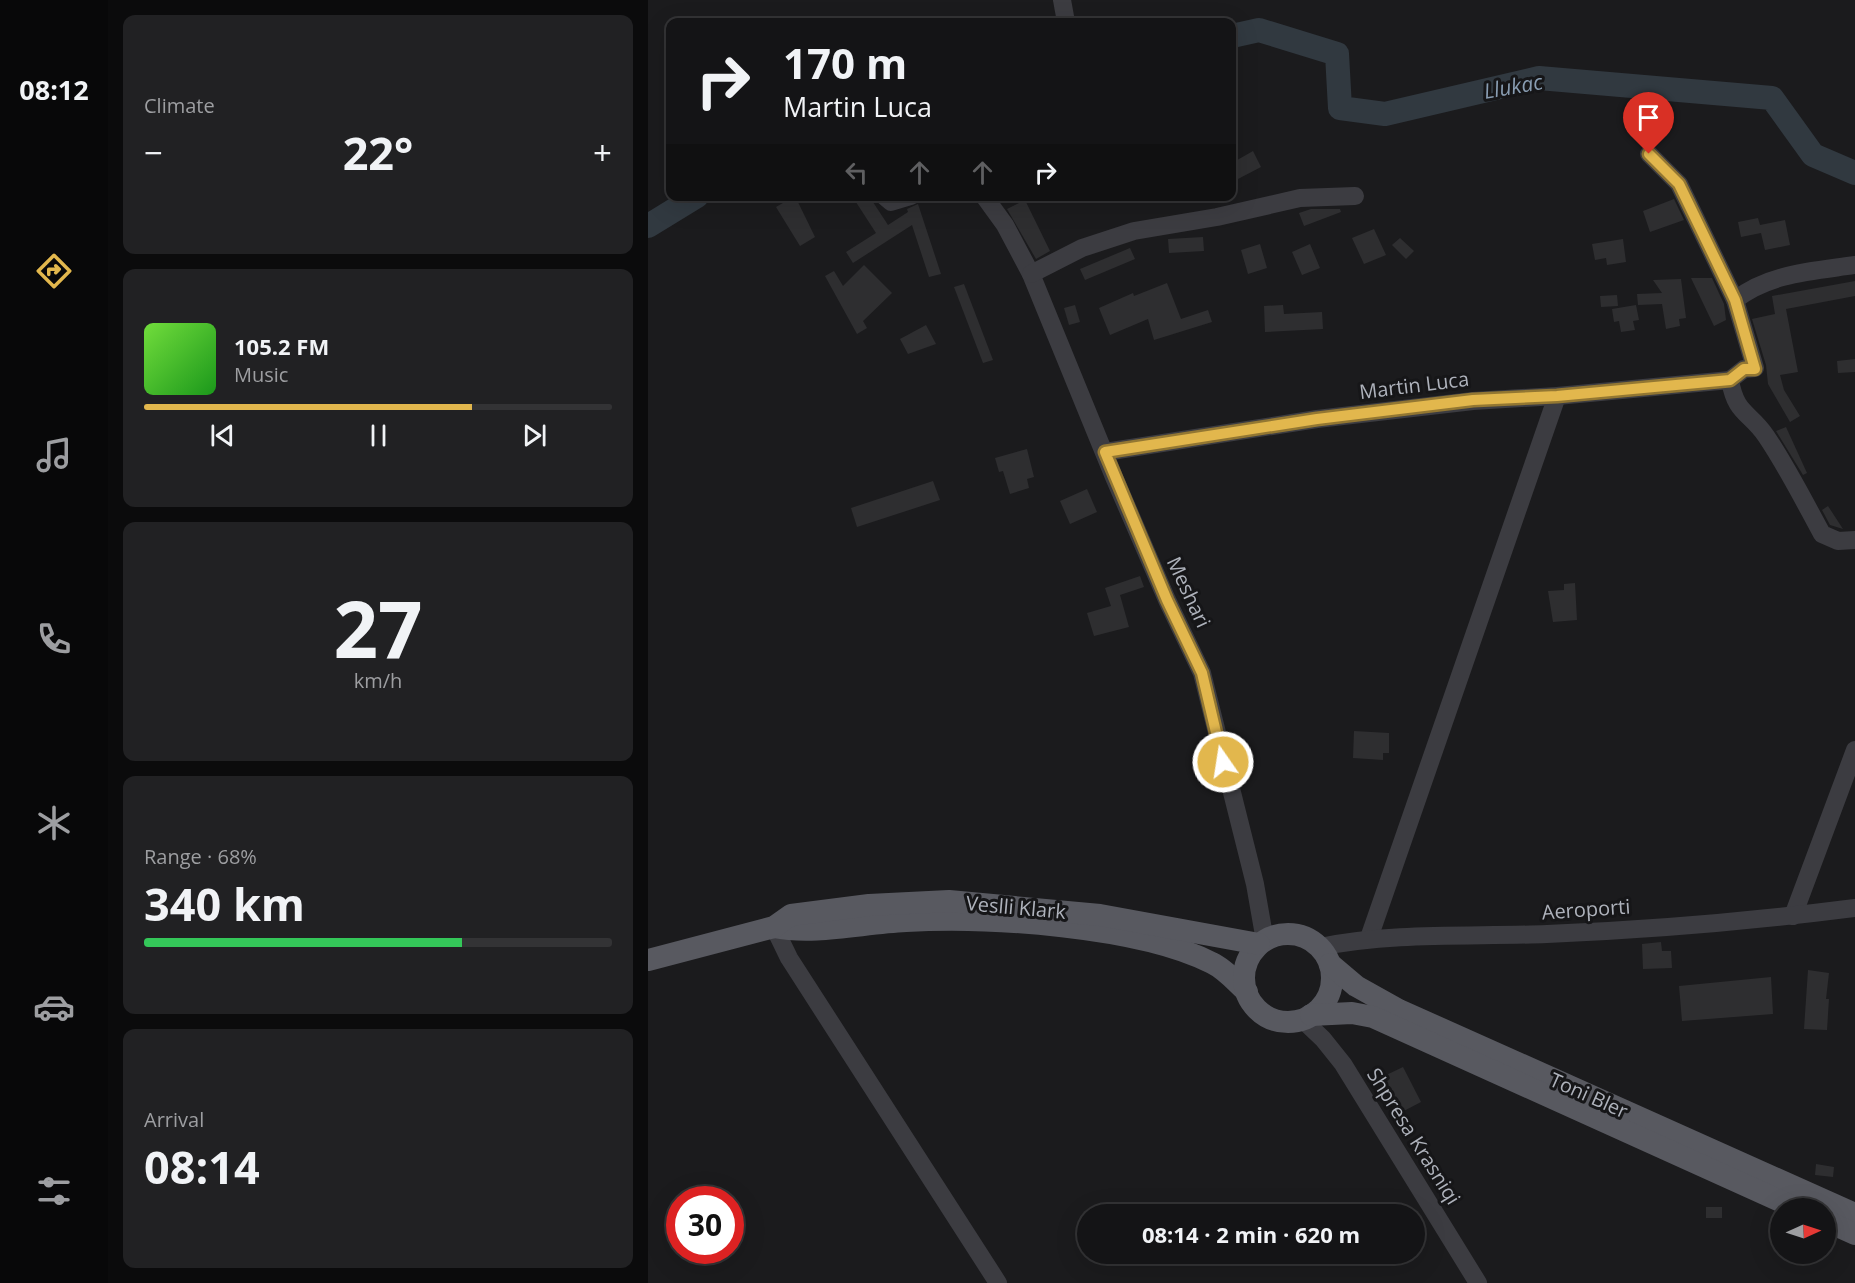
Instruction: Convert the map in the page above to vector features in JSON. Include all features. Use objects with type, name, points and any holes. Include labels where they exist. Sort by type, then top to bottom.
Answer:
[{"type":"main road","name":"Veslli Klark","points":[[648,960],[774,927],[791,915],[869,905],[949,901],[1100,915],[1262,942]]},
{"type":"main road","name":"Veslli Klark","points":[[774,927],[795,931],[908,920],[947,920],[1022,923],[1098,933],[1173,947],[1214,963],[1247,992]]},
{"type":"main road","points":[[1294,934],[1325,955],[1332,983],[1330,993],[1319,1009],[1293,1022],[1274,1019],[1257,1009],[1247,992],[1245,973],[1247,963],[1262,942],[1274,936],[1294,934]]},
{"type":"main road","name":"Toni Bler","points":[[1325,955],[1356,986],[1399,1010],[1855,1214]]},
{"type":"main road","name":"Toni Bler","points":[[1307,1017],[1352,1013],[1373,1017],[1774,1198]]},
{"type":"main road","points":[[1836,1225],[1855,1234]]},
{"type":"street","points":[[1062,0],[1065,18]]},
{"type":"street","points":[[1649,154],[1679,184],[1735,300],[1755,369],[1744,369],[1730,380],[1732,394],[1738,408],[1765,434],[1822,534],[1838,541],[1855,540]]},
{"type":"street","points":[[1031,274],[1082,248],[1134,231],[1217,217],[1300,198],[1355,196]]},
{"type":"street","name":"Meshari","points":[[988,201],[1005,225],[1031,274],[1167,600],[1202,673],[1255,884],[1262,942]]},
{"type":"street","points":[[1735,300],[1758,285],[1770,281],[1806,271],[1855,265]]},
{"type":"street","name":"Martin Luca","points":[[1105,452],[1317,419],[1473,400],[1557,396],[1730,380]]},
{"type":"street","points":[[1369,938],[1557,396]]},
{"type":"street","points":[[1793,916],[1855,750]]},
{"type":"street","name":"Aeroporti","points":[[1325,955],[1369,938],[1548,934],[1793,916],[1855,908]]},
{"type":"street","points":[[774,927],[789,957],[998,1283]]},
{"type":"street","name":"Shpresa Krasniqi","points":[[1307,1017],[1343,1064],[1479,1283]]},
{"type":"building","points":[[1253,151],[1261,167],[1238,179],[1236,161]]},
{"type":"building","points":[[1674,199],[1684,220],[1650,232],[1643,211]]},
{"type":"building","points":[[786,201],[797,201],[815,237],[800,246],[776,207]]},
{"type":"building","points":[[855,201],[872,201],[888,225],[908,212],[907,209],[918,204],[941,274],[929,277],[912,225],[853,263],[846,252],[876,233]]},
{"type":"building","points":[[1025,201],[1050,251],[1036,259],[1007,209]]},
{"type":"building","points":[[1311,209],[1340,209],[1341,212],[1304,226],[1299,213]]},
{"type":"building","points":[[1758,218],[1760,225],[1785,220],[1790,245],[1765,250],[1761,233],[1741,237],[1738,222]]},
{"type":"building","points":[[1374,229],[1386,255],[1364,264],[1352,238]]},
{"type":"building","points":[[1203,237],[1204,251],[1169,253],[1168,239]]},
{"type":"building","points":[[1400,238],[1414,251],[1406,259],[1392,245]]},
{"type":"building","points":[[1623,239],[1626,262],[1607,265],[1606,258],[1595,260],[1592,244]]},
{"type":"building","points":[[1260,244],[1267,268],[1248,274],[1241,250]]},
{"type":"building","points":[[1310,244],[1320,268],[1302,275],[1292,252]]},
{"type":"building","points":[[1130,248],[1135,259],[1085,280],[1080,269]]},
{"type":"building","points":[[864,265],[892,293],[863,321],[867,328],[857,334],[825,276],[834,271],[843,286]]},
{"type":"building","points":[[1691,278],[1712,278],[1724,304],[1726,320],[1714,326]]},
{"type":"building","points":[[1681,279],[1686,318],[1679,319],[1680,326],[1666,329],[1662,304],[1638,305],[1637,294],[1662,293],[1653,280]]},
{"type":"building","points":[[1855,281],[1855,296],[1786,309],[1798,372],[1780,375],[1784,390],[1800,416],[1790,422],[1768,384],[1766,365],[1752,319],[1775,314],[1772,296]]},
{"type":"building","points":[[1167,283],[1181,319],[1208,310],[1212,322],[1154,340],[1148,319],[1110,335],[1099,308],[1133,293],[1134,296]]},
{"type":"building","points":[[964,284],[993,360],[983,363],[954,287]]},
{"type":"building","points":[[1617,295],[1618,306],[1601,307],[1600,296]]},
{"type":"building","points":[[1075,305],[1080,322],[1069,325],[1064,308]]},
{"type":"building","points":[[1283,305],[1284,314],[1322,312],[1323,329],[1265,332],[1264,306]]},
{"type":"building","points":[[1636,305],[1639,320],[1633,321],[1635,330],[1621,332],[1619,321],[1614,322],[1612,309]]},
{"type":"building","points":[[926,325],[936,344],[908,354],[900,339]]},
{"type":"building","points":[[1855,359],[1855,372],[1838,373],[1837,361]]},
{"type":"building","points":[[1786,427],[1807,473],[1803,475],[1776,431]]},
{"type":"building","points":[[1027,449],[1034,477],[1027,479],[1029,488],[1010,494],[1003,471],[999,472],[995,458]]},
{"type":"building","points":[[933,481],[940,500],[857,527],[851,508]]},
{"type":"building","points":[[1087,489],[1097,512],[1070,524],[1060,501]]},
{"type":"building","points":[[1828,506],[1843,529],[1830,525],[1822,510]]},
{"type":"building","points":[[1140,576],[1144,587],[1120,595],[1129,627],[1094,636],[1087,613],[1111,606],[1105,588]]},
{"type":"building","points":[[1575,583],[1577,620],[1553,622],[1548,591],[1564,590],[1564,584]]},
{"type":"building","points":[[1354,731],[1389,733],[1389,753],[1383,753],[1383,760],[1353,758]]},
{"type":"building","points":[[1661,942],[1662,951],[1671,951],[1672,968],[1643,969],[1642,944]]},
{"type":"building","points":[[1808,970],[1829,973],[1826,999],[1829,999],[1827,1030],[1804,1029]]},
{"type":"building","points":[[1771,977],[1773,1014],[1682,1021],[1679,986]]},
{"type":"building","points":[[1403,1067],[1421,1102],[1398,1114],[1380,1078]]},
{"type":"building","points":[[1816,1164],[1834,1167],[1833,1177],[1815,1175]]},
{"type":"building","points":[[1706,1207],[1722,1207],[1722,1218],[1706,1218]]},
{"type":"waterway","name":"Llukac","points":[[1236,35],[1259,30],[1337,54],[1340,108],[1385,114],[1539,78],[1772,98],[1813,155],[1855,173]]},
{"type":"waterway","name":"Llukac","points":[[648,226],[689,201]]},
{"type":"route","points":[[1223,762],[1202,673],[1167,600],[1105,452],[1317,419],[1473,400],[1557,396],[1730,380],[1744,369],[1755,369],[1747,334],[1735,300],[1679,184],[1649,154]]}]
